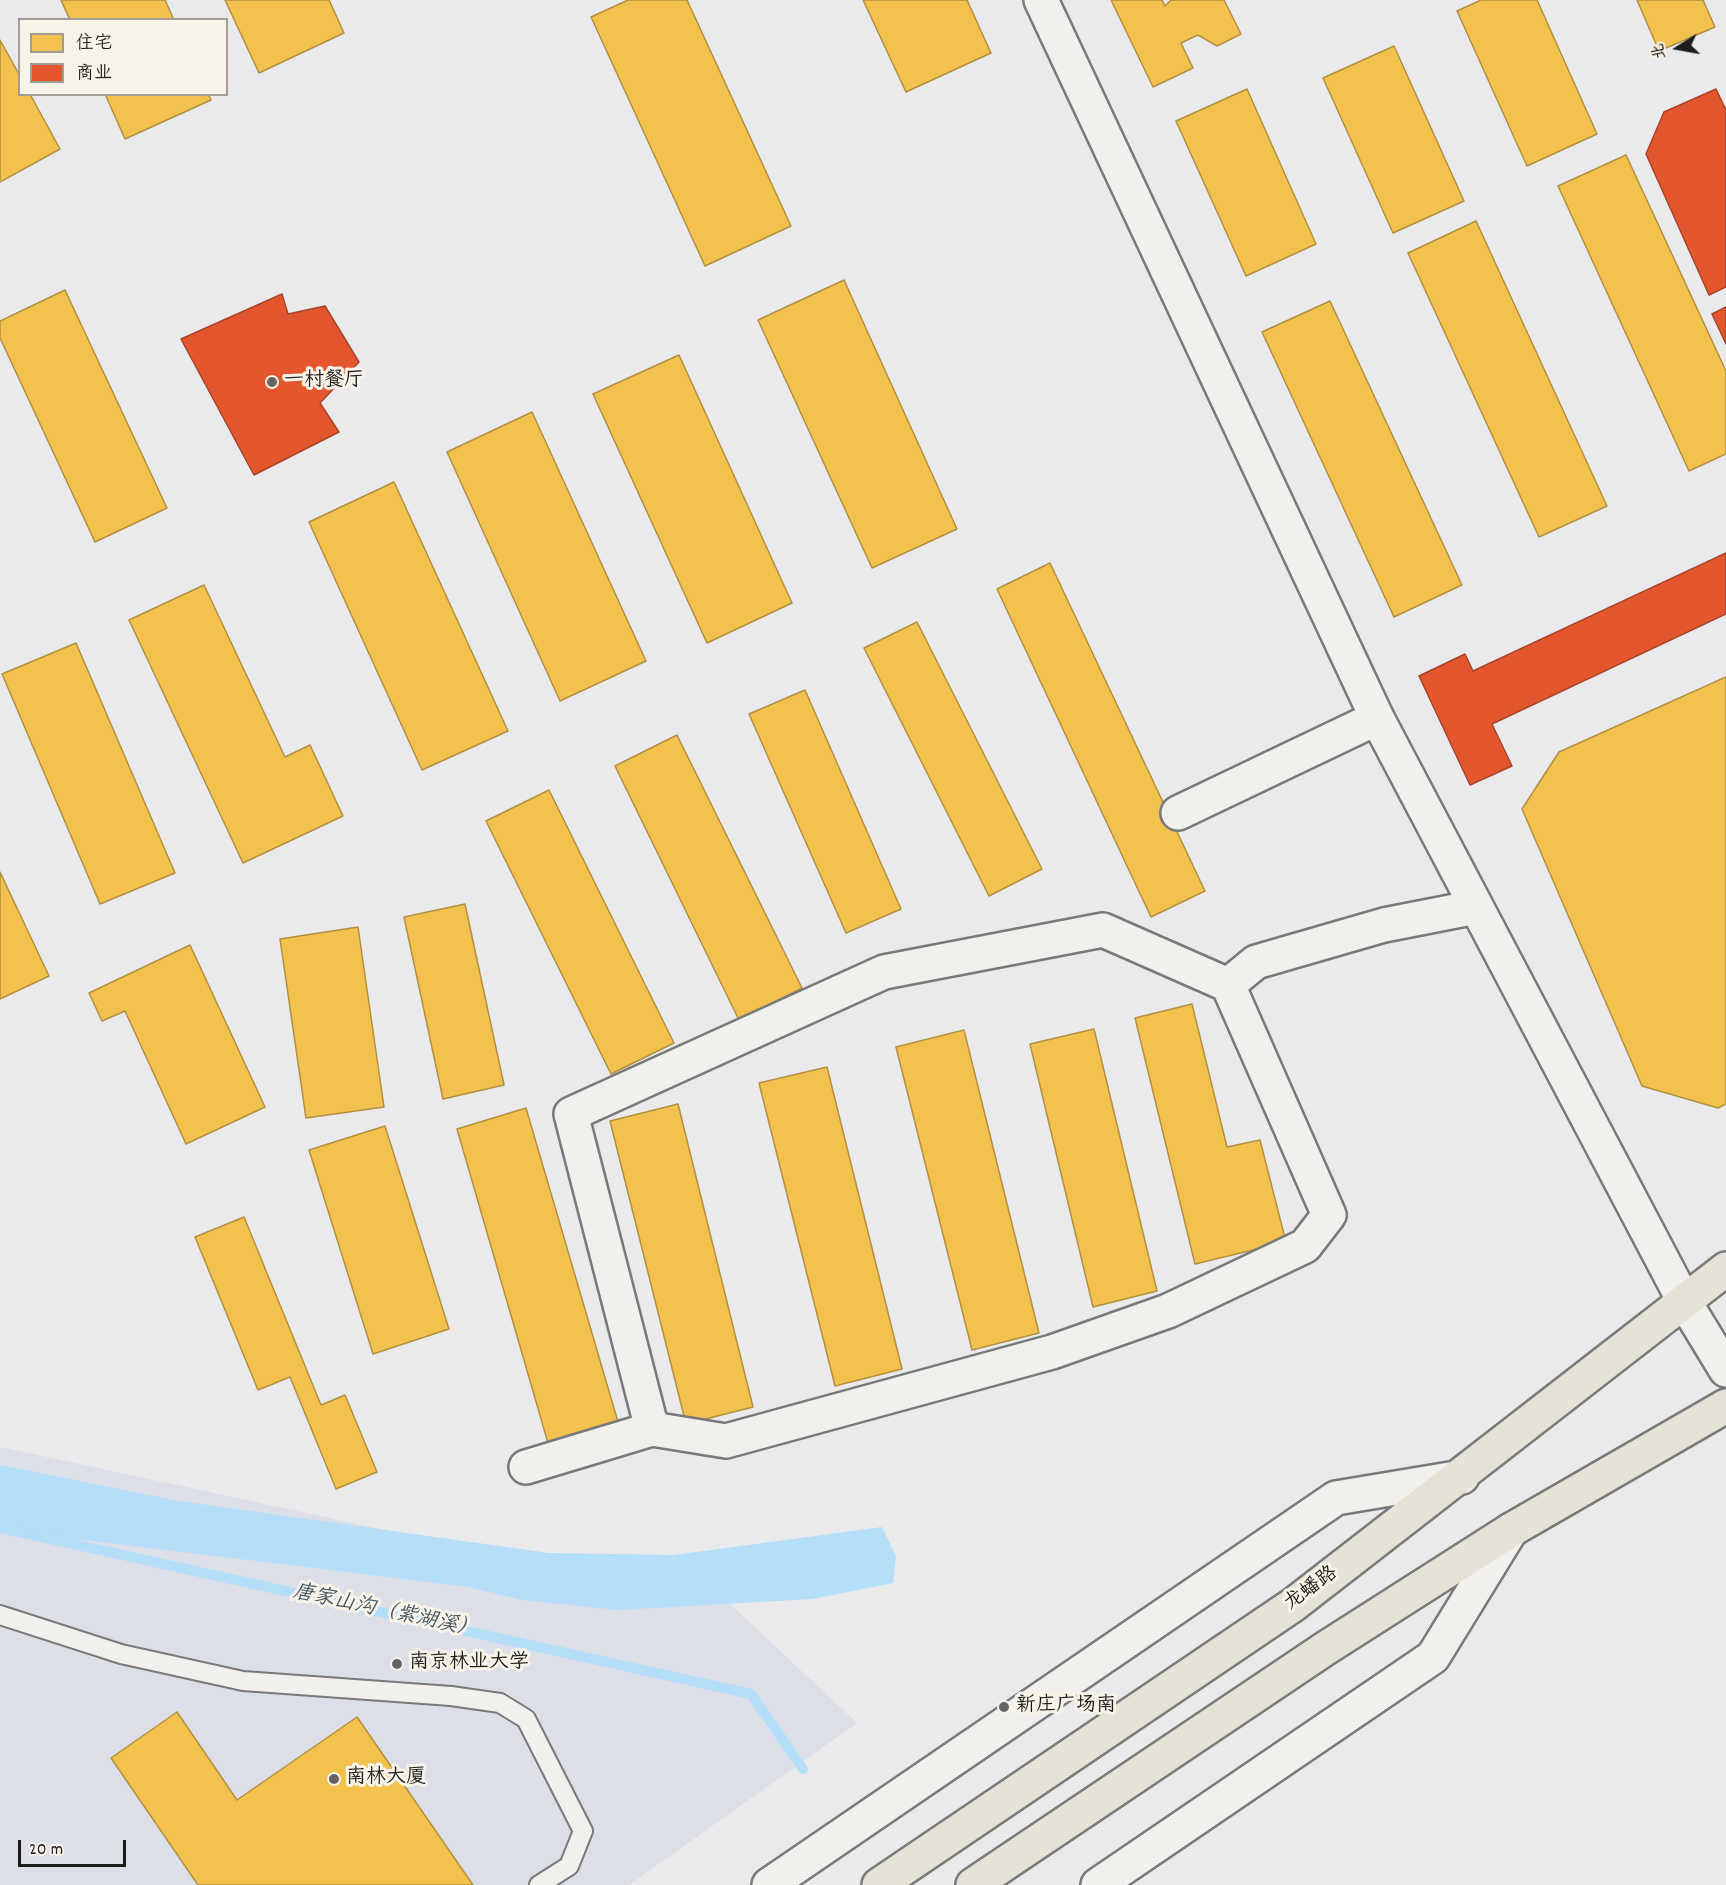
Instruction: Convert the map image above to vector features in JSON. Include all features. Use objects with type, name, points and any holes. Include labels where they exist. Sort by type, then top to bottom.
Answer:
[{"type":"main road","name":"龙蟠路","points":[[879,1885],[1293,1605],[1462,1477],[1726,1269]]},
{"type":"main road","points":[[973,1885],[1367,1622],[1511,1530],[1726,1406]]},
{"type":"street","points":[[1041,0],[1377,718],[1684,1301],[1726,1370]]},
{"type":"street","points":[[1178,813],[1377,718]]},
{"type":"street","points":[[1228,985],[1256,962],[1384,925],[1476,907]]},
{"type":"street","points":[[526,1467],[652,1429],[726,1441],[1052,1352],[1168,1311],[1305,1246],[1329,1215],[1228,985],[1103,930],[884,972],[571,1114],[652,1429]]},
{"type":"street","points":[[770,1885],[1336,1498],[1462,1477]]},
{"type":"street","points":[[1098,1885],[1433,1657],[1511,1530]]},
{"type":"lane","points":[[0,1615],[121,1654],[243,1681],[451,1696],[500,1703],[526,1719],[583,1831],[569,1866],[539,1885]]},
{"type":"shaded area","name":"南京林业大学","points":[[0,1447],[730,1604],[857,1723],[629,1885],[0,1885]]},
{"type":"water","points":[[0,1465],[179,1501],[549,1553],[674,1555],[882,1527],[896,1556],[893,1583],[813,1599],[618,1610],[522,1600],[469,1587],[11,1531],[0,1527]]},
{"type":"building: 住宅","points":[[61,0],[165,0],[173,18],[69,18]]},
{"type":"building: 住宅","points":[[225,0],[329,0],[344,33],[259,73]]},
{"type":"building: 住宅","points":[[628,0],[687,0],[791,226],[705,266],[591,17]]},
{"type":"building: 住宅","points":[[863,0],[967,0],[991,53],[906,92]]},
{"type":"building: 住宅","points":[[1111,0],[1162,0],[1165,6],[1171,0],[1224,0],[1241,34],[1217,46],[1198,35],[1181,43],[1193,68],[1153,87]]},
{"type":"building: 住宅","points":[[1481,0],[1537,0],[1597,134],[1527,166],[1457,11]]},
{"type":"building: 住宅","points":[[1637,0],[1703,0],[1715,27],[1659,51]]},
{"type":"building: 住宅","points":[[0,40],[18,72],[18,96],[31,96],[60,149],[0,182]]},
{"type":"building: 住宅","points":[[1394,46],[1464,201],[1393,233],[1323,78]]},
{"type":"building: 住宅","points":[[1247,89],[1316,244],[1246,276],[1176,121]]},
{"type":"building: 住宅","points":[[106,96],[209,96],[211,100],[125,139]]},
{"type":"building: 住宅","points":[[1626,155],[1726,371],[1726,454],[1689,471],[1558,186]]},
{"type":"building: 住宅","points":[[1476,221],[1607,506],[1539,537],[1408,253]]},
{"type":"building: 住宅","points":[[844,280],[957,529],[872,568],[758,320]]},
{"type":"building: 住宅","points":[[65,290],[167,508],[95,542],[0,338],[0,321]]},
{"type":"building: 住宅","points":[[1330,301],[1462,585],[1394,617],[1262,332]]},
{"type":"building: 住宅","points":[[679,355],[792,603],[707,643],[593,394]]},
{"type":"building: 住宅","points":[[532,412],[646,661],[560,701],[447,452]]},
{"type":"building: 住宅","points":[[394,482],[508,731],[422,770],[309,522]]},
{"type":"building: 住宅","points":[[1050,563],[1205,891],[1151,917],[997,589]]},
{"type":"building: 住宅","points":[[204,585],[285,757],[310,745],[343,816],[243,863],[129,620]]},
{"type":"building: 住宅","points":[[917,622],[1042,869],[989,896],[864,648]]},
{"type":"building: 住宅","points":[[76,643],[175,873],[100,904],[2,674]]},
{"type":"building: 住宅","points":[[1726,677],[1726,1104],[1718,1108],[1642,1086],[1522,809],[1559,752]]},
{"type":"building: 住宅","points":[[805,690],[901,909],[846,933],[749,714]]},
{"type":"building: 住宅","points":[[677,735],[802,988],[739,1020],[615,766]]},
{"type":"building: 住宅","points":[[549,790],[674,1043],[611,1074],[486,821]]},
{"type":"building: 住宅","points":[[0,872],[49,976],[0,999]]},
{"type":"building: 住宅","points":[[465,904],[504,1085],[443,1099],[404,917]]},
{"type":"building: 住宅","points":[[358,927],[384,1107],[306,1118],[280,939]]},
{"type":"building: 住宅","points":[[190,945],[265,1107],[186,1144],[125,1011],[102,1021],[89,993]]},
{"type":"building: 住宅","points":[[1192,1004],[1227,1147],[1260,1140],[1286,1242],[1195,1264],[1135,1018]]},
{"type":"building: 住宅","points":[[1094,1029],[1157,1291],[1093,1307],[1030,1044]]},
{"type":"building: 住宅","points":[[964,1030],[1039,1333],[972,1350],[896,1047]]},
{"type":"building: 住宅","points":[[827,1067],[902,1369],[835,1386],[759,1083]]},
{"type":"building: 住宅","points":[[678,1104],[753,1407],[686,1424],[610,1121]]},
{"type":"building: 住宅","points":[[526,1108],[618,1422],[548,1443],[457,1129]]},
{"type":"building: 住宅","points":[[385,1126],[449,1329],[373,1354],[309,1150]]},
{"type":"building: 住宅","points":[[244,1217],[321,1405],[345,1395],[377,1472],[336,1489],[290,1377],[258,1390],[195,1237]]},
{"type":"building: 住宅","name":"南林大厦","points":[[177,1712],[237,1800],[357,1717],[473,1885],[198,1885],[111,1758]]},
{"type":"building: 商业","points":[[1716,89],[1726,110],[1726,287],[1709,295],[1646,154],[1664,112]]},
{"type":"building: 商业","name":"一村餐厅","points":[[282,294],[288,314],[325,306],[359,362],[320,403],[339,432],[254,475],[181,339]]},
{"type":"building: 商业","points":[[1726,307],[1726,344],[1712,314]]},
{"type":"building: 商业","points":[[1726,553],[1726,614],[1492,724],[1512,766],[1470,785],[1419,676],[1465,654],[1473,671]]},
{"type":"waterway","name":"唐家山沟（紫湖溪）","points":[[0,1528],[751,1694],[803,1769]]},
{"type":"place","name":"一村餐厅","points":[[272,382]]},
{"type":"place","name":"南京林业大学","points":[[397,1664]]},
{"type":"place","name":"新庄广场南","points":[[1004,1707]]},
{"type":"place","name":"南林大厦","points":[[334,1779]]}]
